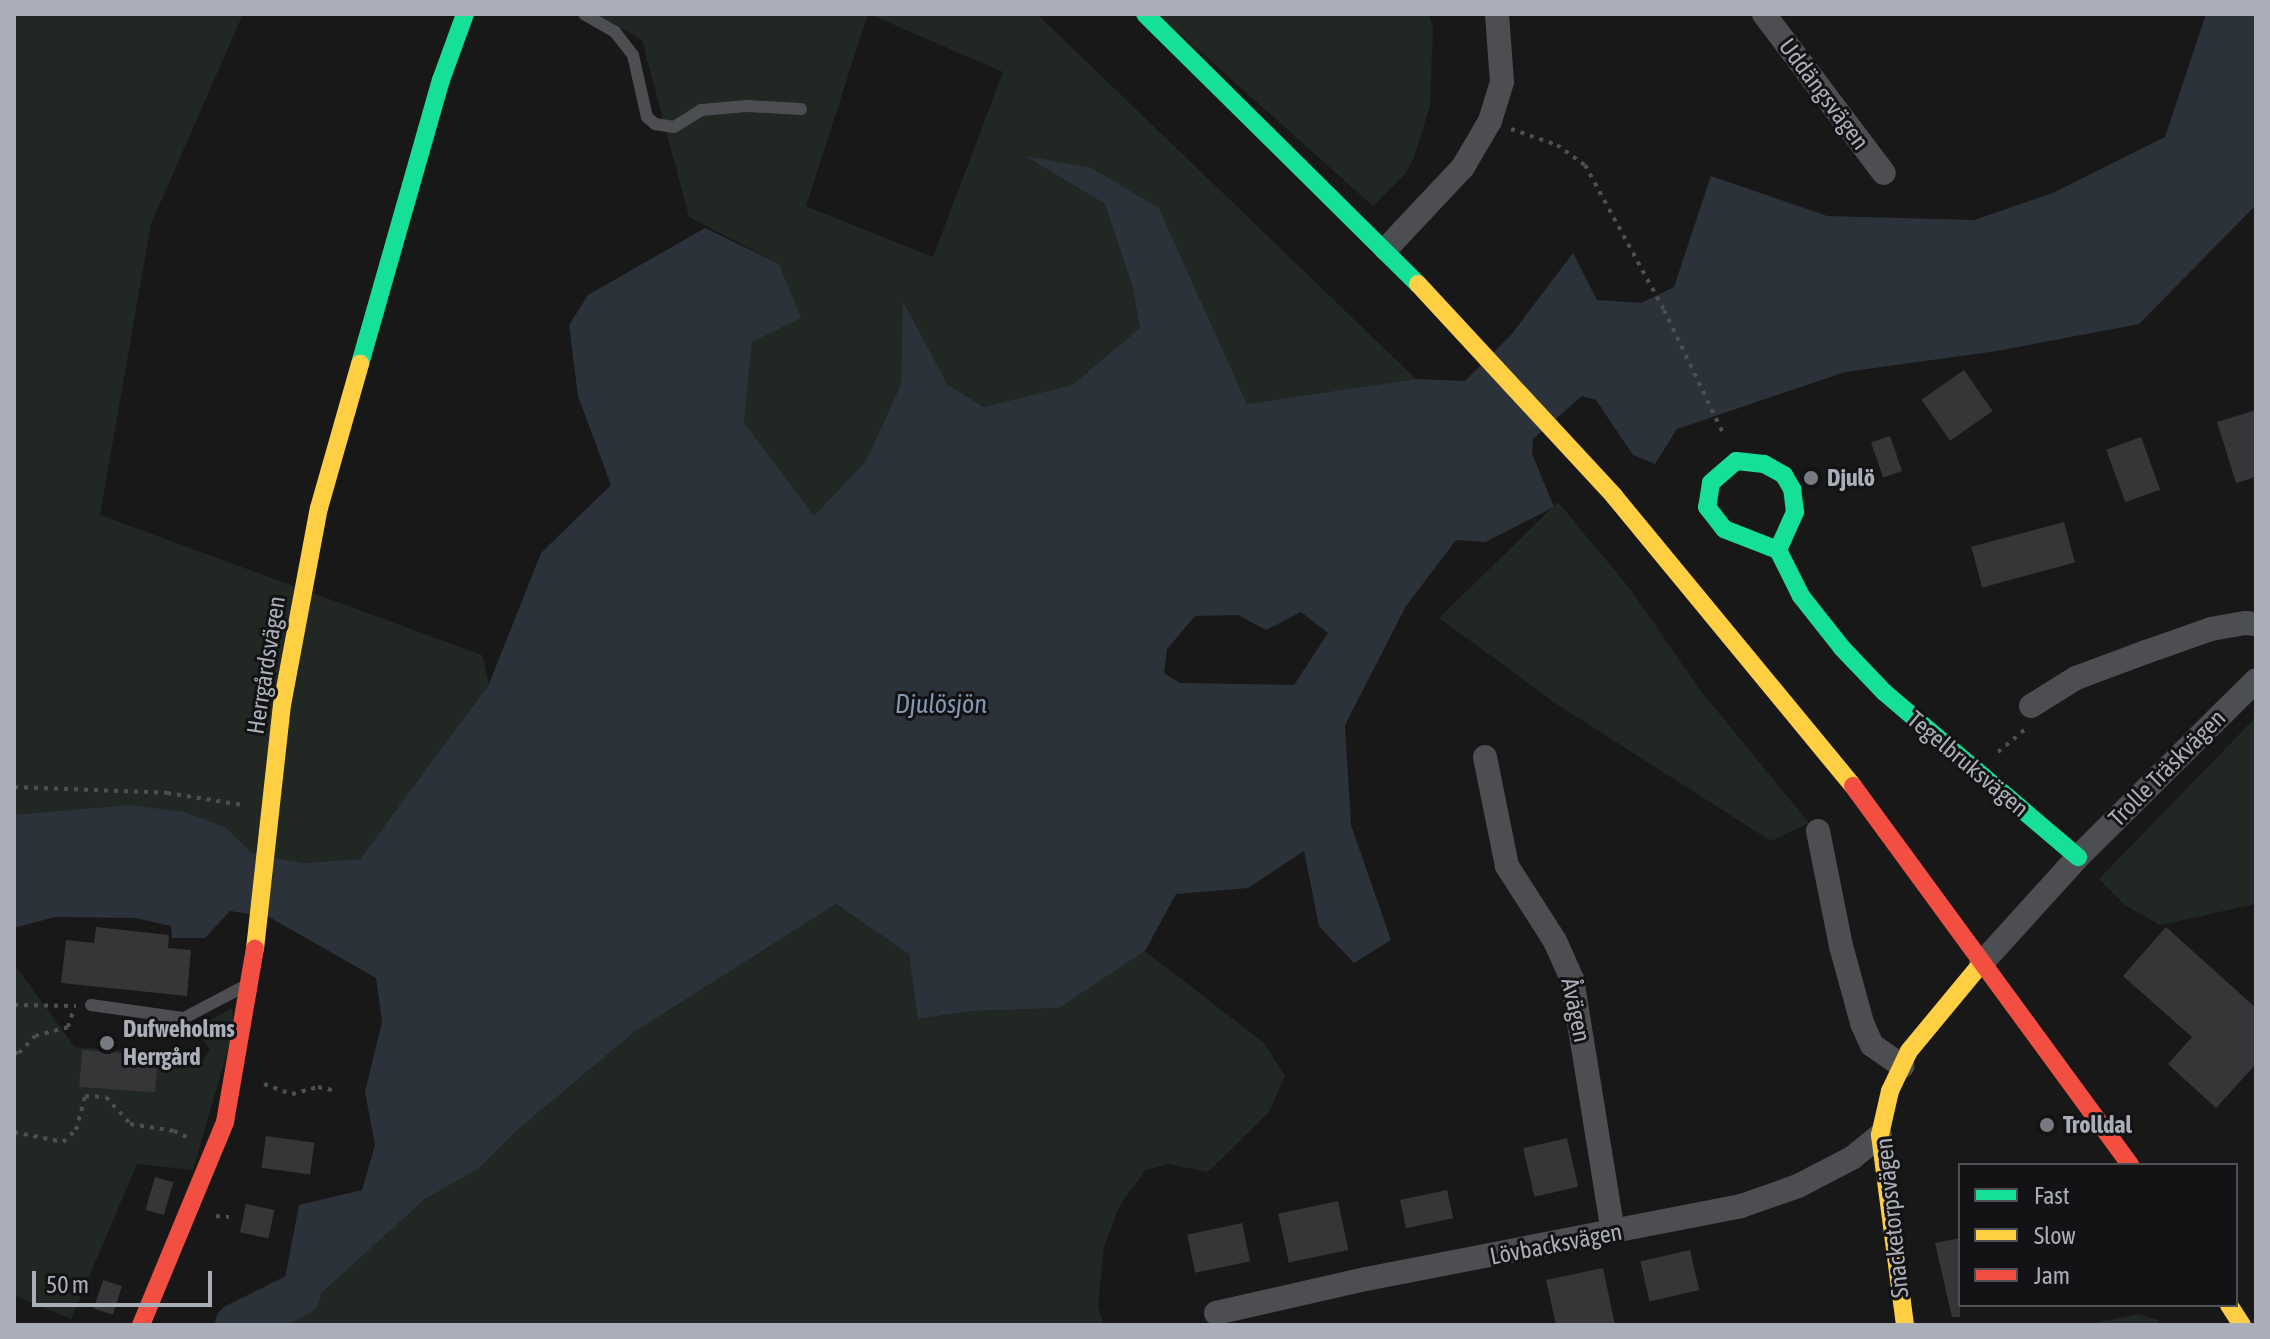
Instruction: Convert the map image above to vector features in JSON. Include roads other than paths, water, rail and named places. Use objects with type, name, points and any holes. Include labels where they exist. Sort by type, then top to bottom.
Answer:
[{"type":"street","name":"Herrgårdsvägen","points":[[141,1325],[217,1142],[234,1082],[251,983],[269,809],[294,628],[319,508],[441,80],[465,14]]},
{"type":"street","points":[[1145,14],[1386,249],[1623,507],[1831,756],[2129,1163]]},
{"type":"street","points":[[1386,249],[1463,167],[1490,121],[1502,82],[1497,14]]},
{"type":"street","name":"Uddängsvägen","points":[[1764,14],[1884,173]]},
{"type":"street","points":[[1736,461],[1764,464],[1784,475],[1792,489],[1795,512],[1778,550],[1724,529],[1707,507],[1711,483],[1736,461]]},
{"type":"street","name":"Tegelbruksvägen","points":[[1778,550],[1801,596],[1842,648],[1884,692],[2078,857]]},
{"type":"street","points":[[2031,706],[2076,678],[2146,652],[2211,629],[2256,624]]},
{"type":"street","name":"Trolle Träskvägen","points":[[2078,857],[2256,680]]},
{"type":"street","name":"Åvägen","points":[[1485,757],[1507,866],[1555,941],[1572,979],[1613,1232]]},
{"type":"street","points":[[1818,831],[1841,946],[1862,1023],[1872,1045],[1902,1066]]},
{"type":"street","points":[[1981,964],[2078,857]]},
{"type":"street","name":"Snacketorpsvägen","points":[[1905,1325],[1880,1135],[1890,1091],[1902,1066],[1943,1006],[1981,964]]},
{"type":"street","name":"Lövbacksvägen","points":[[1216,1313],[1366,1279],[1741,1206],[1798,1186],[1852,1158],[1880,1135]]},
{"type":"street","points":[[2230,1307],[2242,1325]]},
{"type":"lane","points":[[584,14],[615,32],[633,55],[647,117],[655,124],[674,127],[701,110],[747,106],[801,109]]},
{"type":"lane","points":[[91,1005],[184,1018],[251,983]]},
{"type":"water","name":"Djulösjön","points":[[2206,14],[2256,14],[2256,205],[2139,324],[1997,351],[1845,372],[1677,429],[1655,464],[1633,455],[1596,400],[1582,396],[1533,439],[1532,454],[1554,507],[1485,542],[1456,540],[1406,606],[1345,725],[1351,825],[1391,940],[1354,963],[1319,926],[1304,851],[1248,888],[1176,894],[1145,951],[1059,1008],[972,1011],[918,1019],[909,954],[836,904],[633,1033],[514,1133],[478,1169],[425,1199],[316,1298],[299,1294],[284,1283],[299,1205],[362,1190],[375,1145],[365,1092],[382,1022],[376,978],[269,917],[230,911],[205,938],[172,938],[171,926],[135,918],[55,917],[14,928],[14,815],[130,805],[185,812],[225,827],[252,853],[303,863],[360,859],[489,684],[541,553],[611,485],[578,396],[569,325],[588,295],[705,228],[779,264],[801,318],[752,342],[744,423],[814,516],[866,461],[901,384],[903,301],[948,385],[984,407],[1072,385],[1140,328],[1132,285],[1105,204],[1025,156],[1091,168],[1159,208],[1247,404],[1416,379],[1465,381],[1511,335],[1573,253],[1597,300],[1641,303],[1674,287],[1711,176],[1827,216],[1974,220],[2053,193],[2165,137]],"holes":[[[1301,612],[1328,633],[1294,685],[1180,683],[1164,673],[1167,649],[1195,616],[1238,615],[1266,630]]]},
{"type":"waterway","points":[[237,1325],[299,1294]]},
{"type":"place","name":"Djulö","points":[[1811,478]]},
{"type":"place","name":"Dufweholms Herrgård","points":[[107,1043]]},
{"type":"place","name":"Trolldal","points":[[2047,1125]]}]
